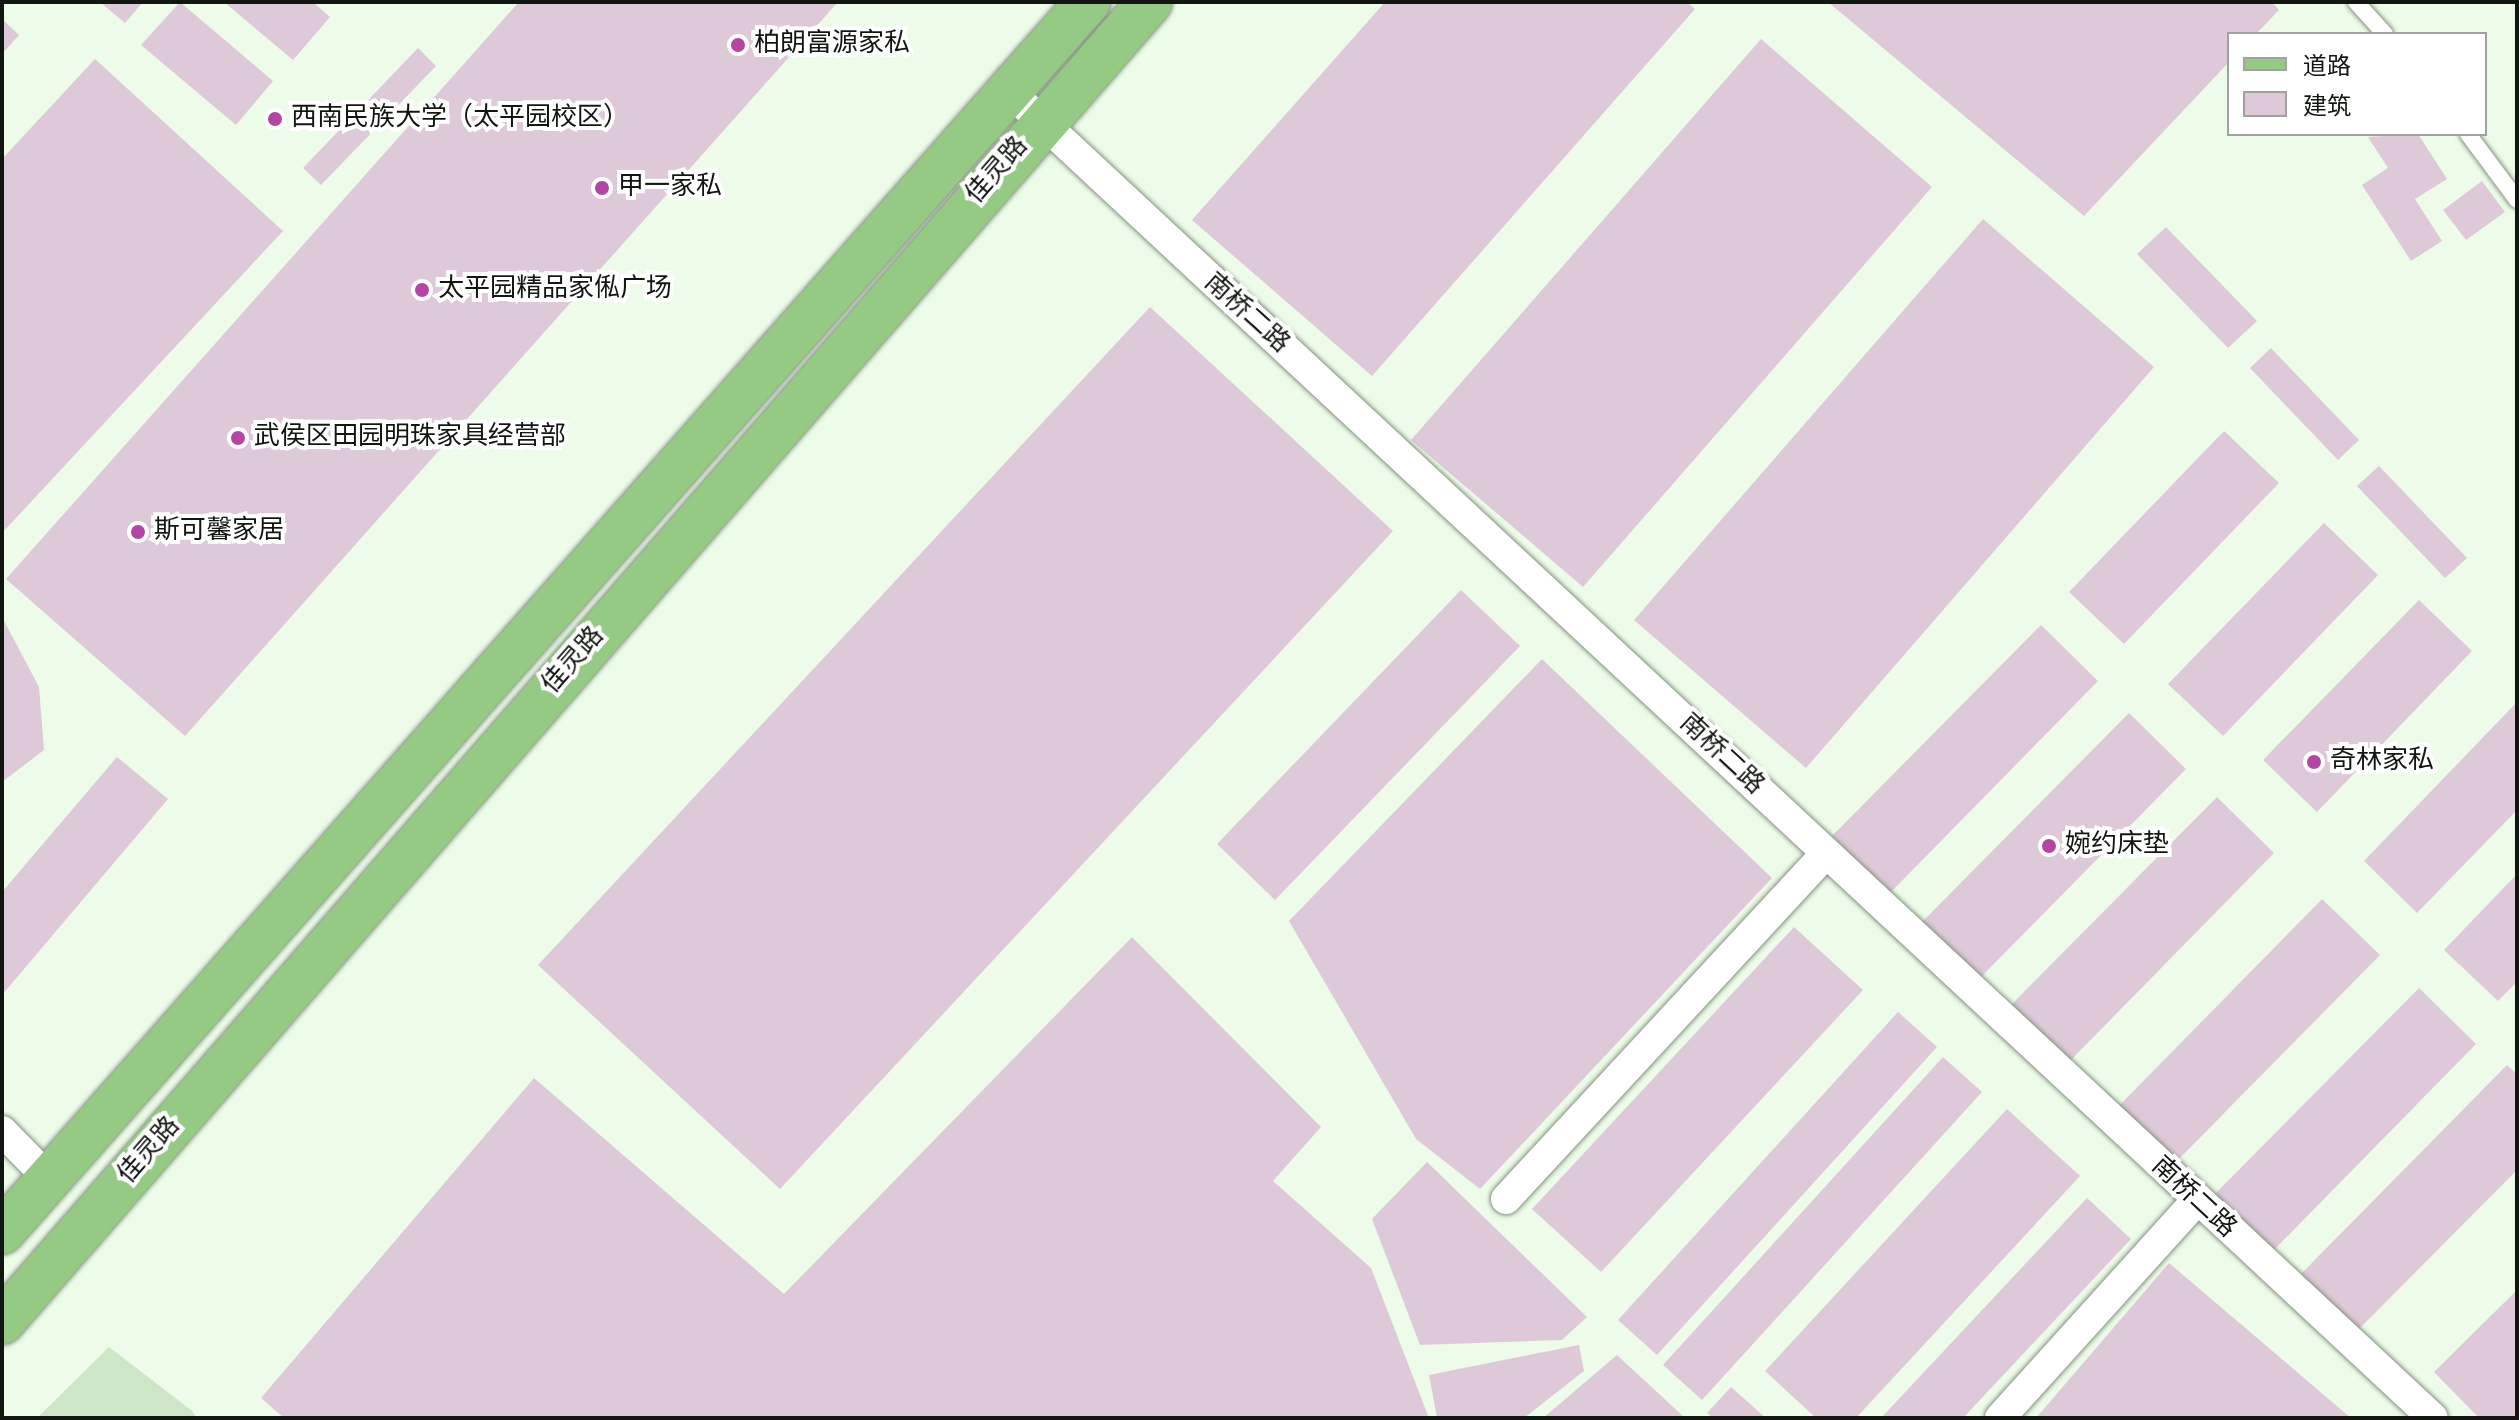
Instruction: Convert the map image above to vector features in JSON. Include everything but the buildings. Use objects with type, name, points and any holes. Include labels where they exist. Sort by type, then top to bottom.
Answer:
[{"type":"main road","name":"佳灵路","points":[[2,1232],[1088,2]]},
{"type":"main road","name":"佳灵路","points":[[2,1322],[1038,125],[1150,2]]},
{"type":"street","name":"南桥二路","points":[[1009,91],[1038,125],[2433,1418]]},
{"type":"street","points":[[1506,1199],[1826,853]]},
{"type":"street","points":[[2,1131],[49,1179]]},
{"type":"street","points":[[2000,1418],[2196,1201]]},
{"type":"lane","points":[[2356,2],[2383,32]]},
{"type":"lane","points":[[2469,136],[2517,200]]},
{"type":"green space","points":[[109,1347],[191,1410],[197,1418],[37,1418]]},
{"type":"place","name":"柏朗富源家私","points":[[738,45]]},
{"type":"place","name":"西南民族大学（太平园校区）","points":[[275,119]]},
{"type":"place","name":"甲一家私","points":[[602,188]]},
{"type":"place","name":"太平园精品家俬广场","points":[[422,290]]},
{"type":"place","name":"武侯区田园明珠家具经营部","points":[[238,438]]},
{"type":"place","name":"斯可馨家居","points":[[138,532]]},
{"type":"place","name":"奇林家私","points":[[2314,762]]},
{"type":"place","name":"婉约床垫","points":[[2049,846]]}]
